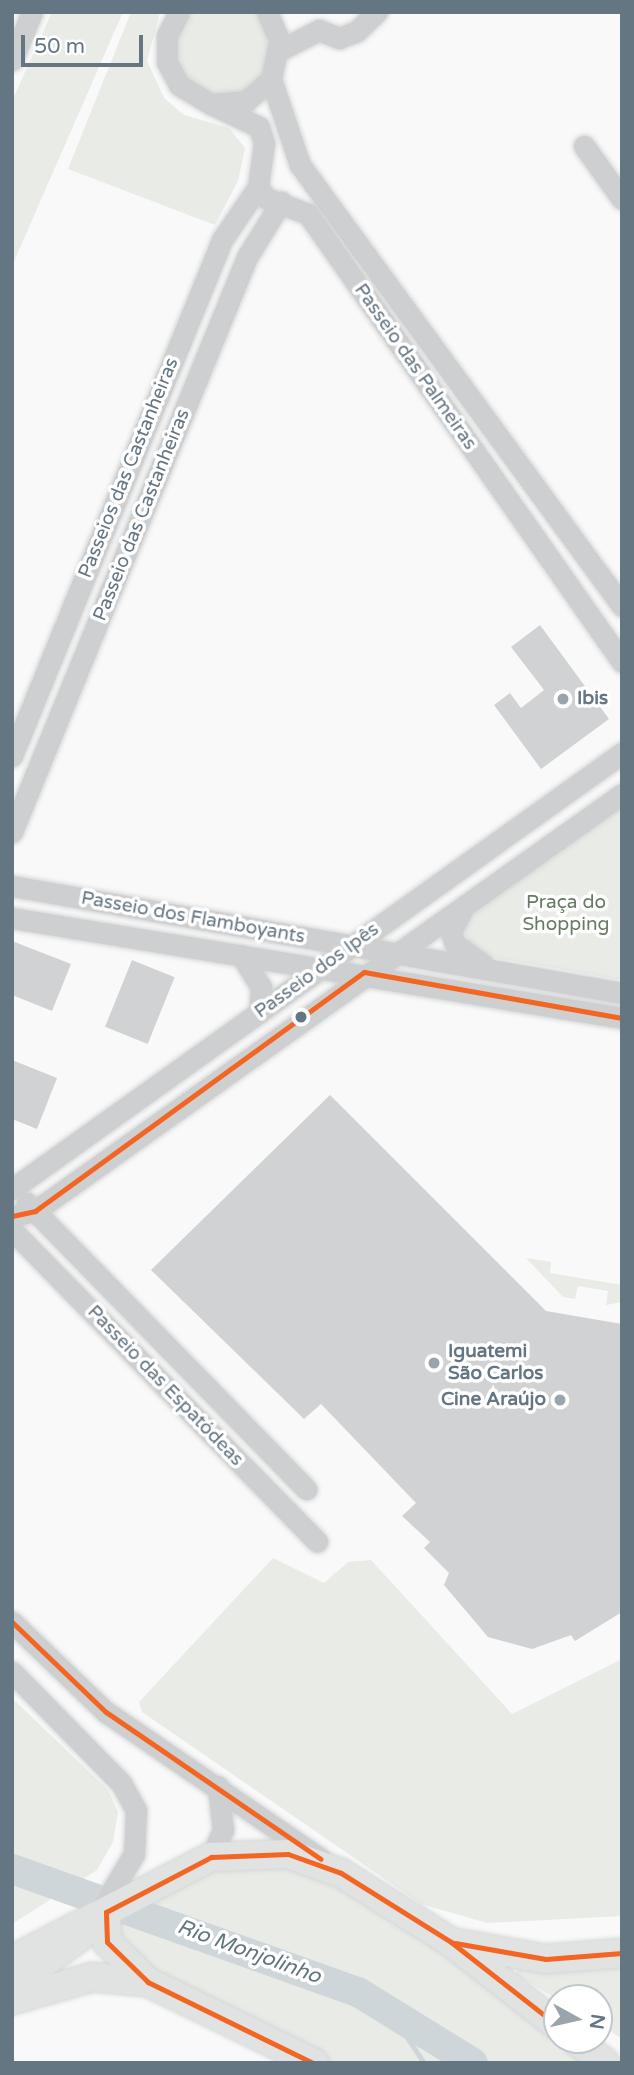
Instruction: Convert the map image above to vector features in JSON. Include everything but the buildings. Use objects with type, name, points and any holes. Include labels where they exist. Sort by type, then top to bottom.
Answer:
[{"type":"main road","points":[[12,1960],[151,1884],[211,1857],[288,1854],[341,1873],[451,1942],[543,2014]]},
{"type":"main road","points":[[100,1914],[107,1942],[148,1983],[314,2063]]},
{"type":"main road","points":[[12,1986],[54,1962],[100,1914]]},
{"type":"main road","points":[[451,1942],[546,1959],[622,1953]]},
{"type":"main road","points":[[12,2000],[92,1977],[148,1983]]},
{"type":"street","points":[[12,60],[32,12]]},
{"type":"street","points":[[179,12],[167,36],[167,62],[179,85],[262,133],[258,187]]},
{"type":"street","points":[[267,12],[280,50]]},
{"type":"street","points":[[211,104],[246,101],[271,79],[280,50],[317,21],[339,38],[379,14]]},
{"type":"street","name":"Passeio das Palmeiras","points":[[271,79],[300,165],[622,606]]},
{"type":"street","points":[[584,146],[622,199]]},
{"type":"street","points":[[288,204],[300,165]]},
{"type":"street","name":"Passeio das Palmeiras","points":[[258,187],[308,214],[622,662]]},
{"type":"street","name":"Passeios das Castanheiras","points":[[12,756],[222,240],[258,187]]},
{"type":"street","name":"Passeio das Castanheiras","points":[[12,832],[247,257],[288,204]]},
{"type":"street","points":[[222,240],[247,257]]},
{"type":"street","name":"Passeio dos Ipês","points":[[12,1189],[622,753]]},
{"type":"street","name":"Passeio dos Ipês","points":[[35,1211],[364,972],[622,794]]},
{"type":"street","points":[[18,917],[21,888]]},
{"type":"street","name":"Passeio dos Flamboyants","points":[[21,888],[622,993]]},
{"type":"street","points":[[467,901],[451,931],[455,944],[495,971]]},
{"type":"street","points":[[413,902],[431,926]]},
{"type":"street","name":"Passeio dos Flamboyants","points":[[18,917],[275,961],[364,972],[622,1018]]},
{"type":"street","points":[[270,932],[278,950],[275,961]]},
{"type":"street","points":[[241,955],[261,987],[250,1019],[253,1053]]},
{"type":"street","points":[[422,982],[419,968],[427,959]]},
{"type":"street","points":[[290,990],[310,1011]]},
{"type":"street","points":[[90,1134],[108,1158]]},
{"type":"street","name":"Passeio das Espatódeas","points":[[12,1189],[306,1489]]},
{"type":"street","points":[[12,1216],[35,1211]]},
{"type":"street","name":"Passeio das Espatódeas","points":[[12,1230],[317,1541]]},
{"type":"street","points":[[12,1622],[106,1712],[218,1786],[341,1873]]},
{"type":"street","points":[[12,1672],[133,1800],[137,1841],[123,1879],[100,1914]]},
{"type":"street","points":[[211,1857],[223,1830],[218,1786]]},
{"type":"green space","points":[[52,12],[123,12],[12,266],[12,101]]},
{"type":"green space","points":[[131,12],[160,12],[147,61],[164,98],[184,115],[229,128],[245,148],[238,181],[215,225],[68,169]]},
{"type":"green space","points":[[189,12],[256,12],[264,21],[271,62],[251,90],[217,99],[181,77],[173,43]]},
{"type":"green space","name":"Praça do Shopping","points":[[622,806],[622,980],[485,956],[469,944],[464,928],[473,911]]},
{"type":"green space","points":[[526,1258],[551,1262],[550,1273],[622,1285],[622,1302],[606,1305],[608,1291],[578,1286],[575,1299],[563,1297]]},
{"type":"green space","points":[[273,1558],[324,1583],[348,1562],[371,1560],[512,1714],[622,1659],[622,1916],[487,1923],[421,1904],[142,1712],[139,1702]]},
{"type":"green space","points":[[12,1698],[108,1790],[118,1812],[113,1842],[97,1870],[12,1924]]},
{"type":"green space","points":[[288,1854],[543,2016],[543,2054],[594,2054],[605,2063],[314,2063],[148,1982],[106,1912],[151,1884]]},
{"type":"green space","points":[[622,1962],[622,2039],[613,2033],[613,1984],[543,1984],[543,1991],[516,1975],[517,1967]]},
{"type":"waterway","name":"Rio Monjolinho","points":[[12,1869],[358,1992],[473,2063]]},
{"type":"waterway","points":[[388,2009],[424,2063]]},
{"type":"transit line","points":[[12,1216],[35,1211],[364,972],[622,1018]]},
{"type":"transit line","points":[[12,1622],[106,1712],[321,1859]]},
{"type":"transit line","points":[[313,2063],[148,1982],[107,1942],[106,1912],[211,1857],[288,1854],[341,1873],[451,1942],[543,2014]]},
{"type":"transit line","points":[[455,1943],[546,1959],[622,1953]]},
{"type":"place","name":"Ibis","points":[[563,699]]},
{"type":"place","name":"Iguatemi São Carlos","points":[[434,1363]]},
{"type":"place","name":"Cine Araújo","points":[[560,1400]]}]
